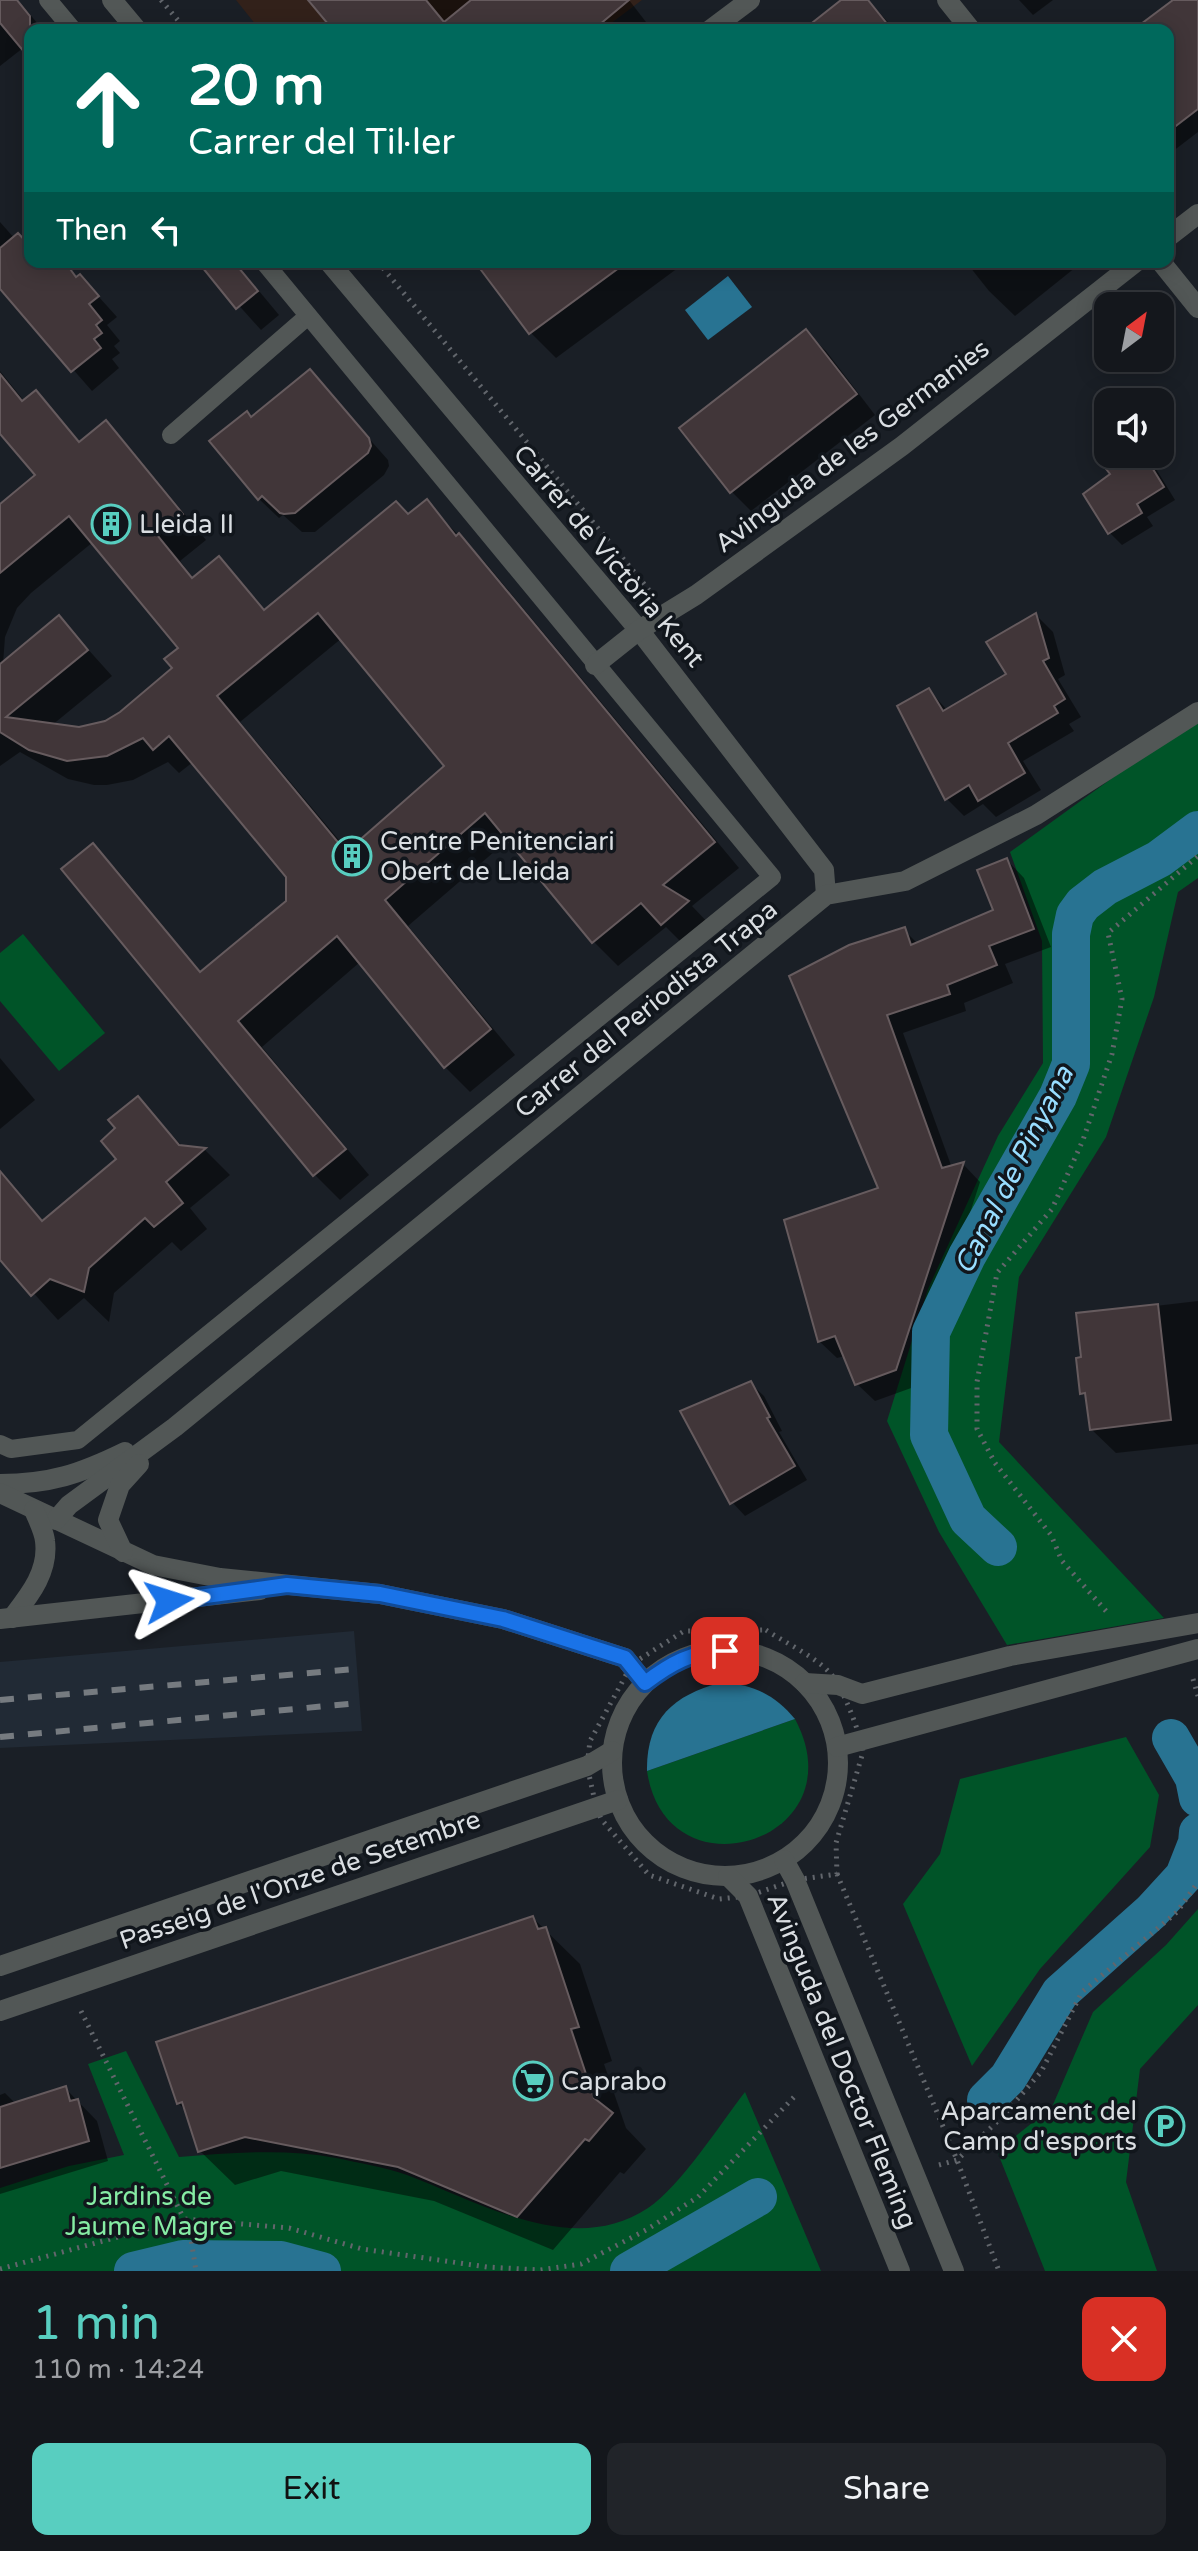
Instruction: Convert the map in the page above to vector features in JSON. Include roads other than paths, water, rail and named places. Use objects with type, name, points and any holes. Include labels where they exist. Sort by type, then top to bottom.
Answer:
[{"type":"street","points":[[112,0],[132,24]]},
{"type":"street","points":[[718,24],[750,0]]},
{"type":"street","points":[[947,0],[966,24]]},
{"type":"street","points":[[1174,232],[1198,214]]},
{"type":"street","name":"Carrer de Victòria Kent","points":[[334,268],[639,630],[824,870],[826,895]]},
{"type":"street","name":"Avinguda de les Germanies","points":[[595,665],[639,630],[696,595],[902,446],[1128,268]]},
{"type":"street","points":[[1166,268],[1198,308]]},
{"type":"street","name":"Carrer del Periodista Trapa","points":[[56,1520],[69,1505],[175,1427],[826,895],[905,881],[1036,815],[1198,712]]},
{"type":"street","name":"Carrer del Periodista Trapa","points":[[0,1484],[25,1484],[84,1472],[175,1427]]},
{"type":"street","name":"Carrer del Periodista Trapa","points":[[123,1552],[108,1520],[120,1485],[175,1427]]},
{"type":"street","points":[[0,1493],[153,1565],[184,1573],[380,1594],[503,1619],[625,1658],[645,1683]]},
{"type":"street","points":[[6,1619],[31,1594],[43,1566],[45,1542],[34,1510]]},
{"type":"street","points":[[6,1619],[287,1585]]},
{"type":"street","points":[[805,1683],[838,1685],[862,1694],[1010,1656],[1198,1623]]},
{"type":"street","points":[[837,1747],[1198,1649]]},
{"type":"street","points":[[707,1651],[742,1651],[776,1662],[805,1683],[826,1712],[837,1747],[838,1780],[828,1812],[809,1839],[784,1860],[758,1872],[728,1876],[693,1872],[661,1856],[635,1832],[618,1800],[612,1776],[612,1751],[623,1714],[645,1683],[673,1662],[707,1651]]},
{"type":"street","name":"Passeig de l'Onze de Setembre","points":[[0,1966],[587,1766],[612,1751]]},
{"type":"street","name":"Passeig de l'Onze de Setembre","points":[[0,2011],[618,1800]]},
{"type":"street","name":"Avinguda del Doctor Fleming","points":[[784,1860],[795,1880],[954,2271]]},
{"type":"street","name":"Avinguda del Doctor Fleming","points":[[728,1876],[748,1896],[900,2271]]},
{"type":"lane","points":[[48,0],[68,24]]},
{"type":"lane","points":[[0,1444],[11,1449],[78,1440],[772,877],[269,268]]},
{"type":"lane","points":[[171,435],[308,316]]},
{"type":"water","points":[[728,276],[752,307],[708,340],[685,310]]},
{"type":"water","points":[[720,1683],[742,1685],[762,1692],[795,1719],[647,1771],[651,1737],[666,1712],[689,1695]]},
{"type":"waterway","name":"Canal de Pinyana","points":[[998,1547],[968,1519],[929,1435],[931,1332],[967,1256],[1058,1096],[1071,1064],[1071,934],[1075,915],[1083,904],[1105,887],[1159,859],[1198,830]]},
{"type":"waterway","name":"Canal de Pinyana","points":[[1171,1738],[1194,1778],[1198,1798]]},
{"type":"waterway","name":"Canal de Pinyana","points":[[986,2100],[1008,2078],[1060,1993],[1151,1912],[1184,1876],[1198,1832]]},
{"type":"waterway","name":"Canal de Pinyana","points":[[629,2271],[758,2197]]},
{"type":"waterway","name":"Canal de Pinyana","points":[[133,2271],[183,2259],[281,2260],[322,2271]]},
{"type":"railway","points":[[0,1700],[355,1669]]},
{"type":"railway","points":[[0,1737],[358,1703]]},
{"type":"place","name":"Lleida II","points":[[111,524]]},
{"type":"place","name":"Centre Penitenciari Obert de Lleida","points":[[352,856]]},
{"type":"place","name":"Caprabo","points":[[533,2081]]},
{"type":"place","name":"Aparcament del Camp d'esports","points":[[1165,2126]]},
{"type":"park label","name":"Jardins de Jaume Magre","points":[[149,2211]]}]
